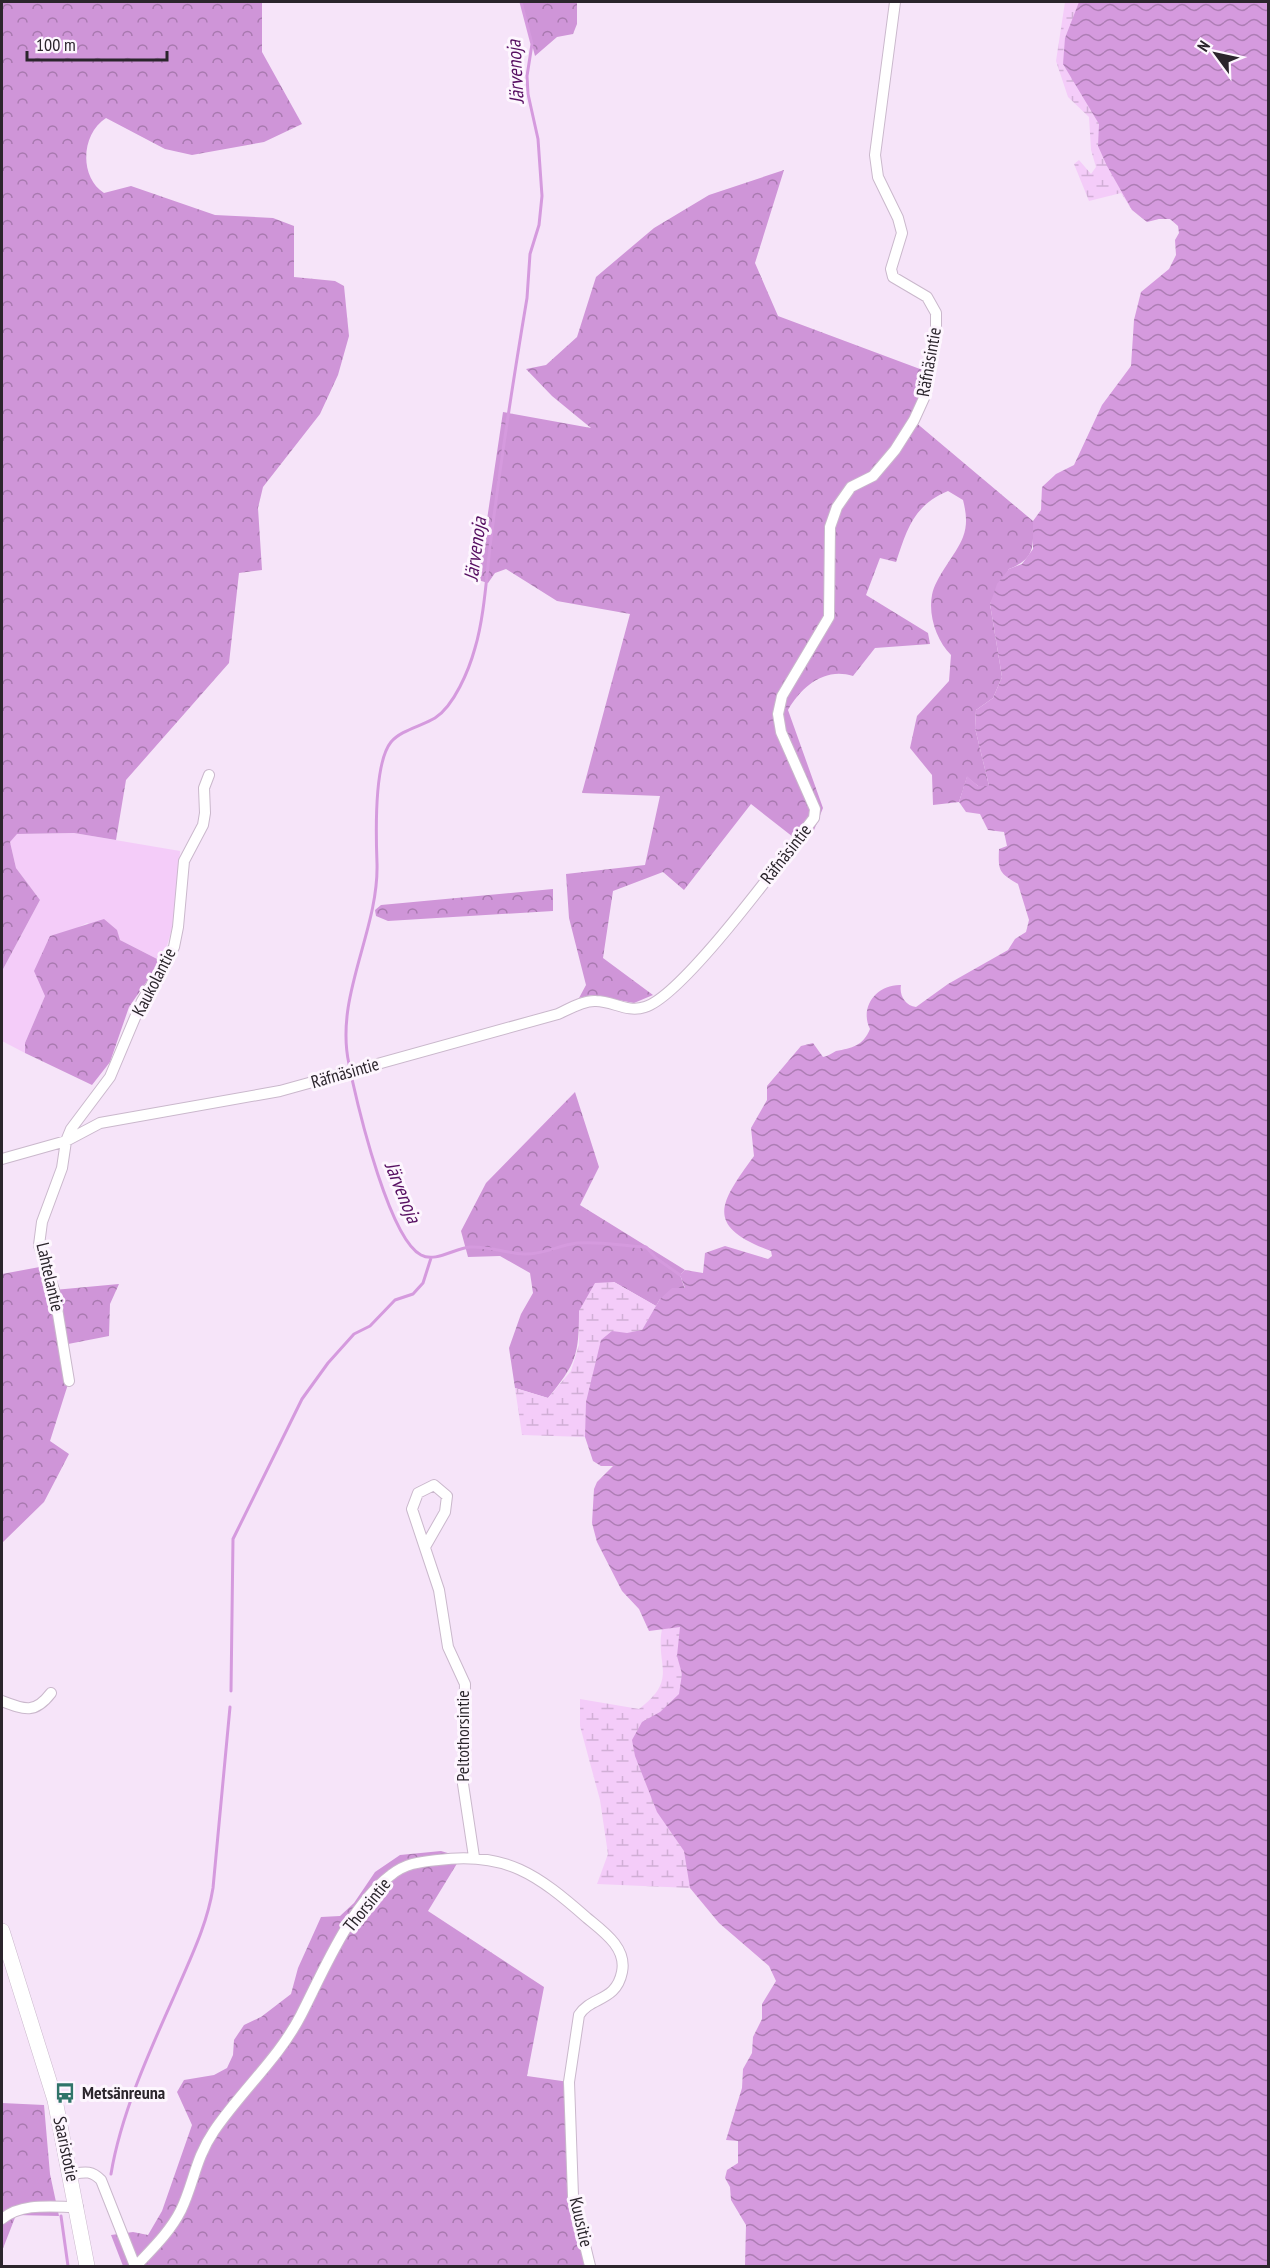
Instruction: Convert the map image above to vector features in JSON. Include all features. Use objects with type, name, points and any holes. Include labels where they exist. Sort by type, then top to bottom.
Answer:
[{"type":"main road","name":"Saaristotie","points":[[2,1931],[56,2100],[78,2207],[87,2266]]},
{"type":"street","name":"Räfnäsintie","points":[[2,1159],[66,1141],[84,1129],[100,1123],[280,1091],[558,1014],[593,1000],[609,1002],[630,1010],[646,1007],[659,1000],[692,968],[814,818],[815,809],[781,732],[778,714],[782,696],[829,617],[830,527],[837,507],[851,488],[873,476],[895,450],[914,420],[924,398],[936,336],[936,313],[927,297],[893,277],[891,269],[902,233],[898,218],[878,177],[875,155],[895,2]]},
{"type":"street","name":"Kaukolantie","points":[[66,1141],[79,1117],[110,1077],[142,1001],[174,947],[184,861],[203,825],[204,788],[209,775]]},
{"type":"street","name":"Lahtelantie","points":[[66,1141],[62,1168],[47,1206],[39,1245],[54,1290],[69,1381]]},
{"type":"street","name":"Peltothorsintie","points":[[425,1547],[445,1512],[447,1496],[434,1485],[418,1493],[412,1509],[439,1590],[448,1647],[465,1684],[463,1784],[474,1857]]},
{"type":"street","points":[[2,1701],[30,1709],[41,1706],[51,1693]]},
{"type":"street","name":"Thorsintie","points":[[135,2266],[171,2228],[182,2208],[201,2152],[214,2130],[283,2044],[301,2016],[341,1937],[379,1885],[404,1866],[474,1857],[512,1864],[558,1893],[619,1949],[622,1973],[617,1985],[610,1995],[585,2006],[579,2015],[569,2082],[570,2095]]},
{"type":"street","name":"Kuusitie","points":[[570,2095],[573,2196],[590,2266]]},
{"type":"street","points":[[71,2174],[93,2173],[106,2187],[135,2266]]},
{"type":"street","points":[[2,2219],[12,2210],[29,2207],[78,2207]]},
{"type":"green space","points":[[2,2],[262,2],[262,52],[302,124],[264,142],[192,155],[165,149],[106,118],[92,134],[86,156],[87,166],[90,177],[104,193],[131,186],[215,215],[273,218],[294,226],[294,277],[335,281],[344,286],[349,336],[338,375],[320,414],[263,487],[258,508],[262,570],[239,573],[229,663],[126,780],[116,840],[74,833],[17,834],[10,842],[16,868],[40,900],[2,971]]},
{"type":"green space","points":[[521,2],[577,2],[577,24],[573,34],[557,37],[535,56]]},
{"type":"green space","points":[[1065,2],[1152,2],[1132,210],[1121,193],[1089,201],[1074,164],[1079,160],[1091,174],[1096,167],[1091,150],[1089,117],[1068,97],[1056,61]]},
{"type":"green space","points":[[784,170],[755,263],[778,316],[928,372],[914,421],[1033,521],[1033,544],[1028,556],[1009,569],[990,604],[1002,677],[993,698],[976,710],[975,728],[989,786],[978,786],[967,777],[959,802],[933,805],[932,775],[910,748],[917,716],[949,681],[951,655],[935,628],[931,603],[937,581],[963,537],[966,518],[963,500],[948,491],[927,503],[913,519],[896,562],[880,558],[866,595],[928,633],[930,644],[875,648],[853,676],[833,674],[824,676],[807,686],[788,710],[823,808],[814,830],[802,844],[751,804],[684,890],[663,872],[613,891],[603,958],[653,995],[634,1003],[592,995],[579,998],[586,985],[569,918],[566,874],[645,865],[660,796],[582,793],[630,614],[557,601],[506,569],[495,573],[488,583],[478,580],[503,412],[591,428],[552,396],[526,369],[546,365],[577,337],[596,277],[654,228],[709,195]]},
{"type":"green space","points":[[74,833],[180,851],[174,921],[161,961],[87,923],[69,932],[50,936],[45,996],[25,1043],[25,1053],[2,1041],[2,971],[40,900],[16,868],[10,842],[16,834]]},
{"type":"green space","points":[[553,889],[553,911],[388,921],[376,916],[375,910],[381,905]]},
{"type":"green space","points":[[104,919],[117,930],[120,940],[161,961],[129,1007],[110,1062],[92,1085],[25,1053],[25,1043],[45,996],[34,971],[50,936]]},
{"type":"green space","points":[[575,1092],[599,1167],[580,1205],[685,1270],[680,1275],[685,1289],[660,1299],[656,1306],[614,1282],[579,1311],[577,1349],[574,1358],[565,1376],[548,1398],[515,1388],[509,1348],[521,1314],[533,1293],[530,1273],[500,1256],[468,1257],[461,1231],[486,1183]]},
{"type":"green space","points":[[45,1266],[54,1290],[119,1284],[110,1304],[109,1336],[63,1345],[69,1381],[50,1441],[69,1454],[44,1502],[2,1543],[2,1274]]},
{"type":"green space","points":[[614,1282],[656,1306],[642,1330],[601,1423],[585,1437],[522,1435],[515,1388],[548,1398],[571,1371],[579,1345],[579,1311],[595,1283]]},
{"type":"green space","points":[[702,1617],[728,1884],[690,1888],[597,1884],[608,1854],[600,1800],[580,1726],[580,1699],[639,1709],[651,1698],[662,1680],[662,1629]]},
{"type":"green space","points":[[441,1851],[461,1857],[428,1911],[544,1987],[527,2076],[569,2082],[573,2196],[590,2266],[123,2266],[111,2235],[133,2232],[148,2235],[162,2211],[192,2125],[177,2092],[184,2080],[214,2075],[227,2068],[233,2055],[234,2040],[244,2025],[261,2017],[291,1994],[298,1968],[321,1917],[340,1916],[354,1903],[375,1872],[400,1855]]},
{"type":"green space","points":[[2,2103],[44,2105],[50,2174],[59,2216],[16,2215],[2,2251]]},
{"type":"water","points":[[1079,2],[1268,2],[1268,2266],[745,2266],[746,2225],[731,2200],[730,2187],[725,2178],[727,2170],[738,2163],[738,2141],[726,2140],[742,2088],[743,2069],[752,2053],[753,2037],[762,2019],[762,2004],[776,1981],[769,1966],[719,1923],[690,1888],[684,1851],[657,1812],[635,1756],[632,1740],[642,1722],[660,1712],[679,1694],[682,1674],[677,1656],[680,1627],[649,1631],[639,1609],[622,1591],[597,1542],[592,1523],[594,1489],[597,1482],[613,1466],[601,1466],[593,1461],[585,1437],[586,1402],[601,1340],[612,1331],[627,1333],[642,1330],[660,1299],[672,1288],[685,1288],[680,1275],[685,1270],[703,1273],[705,1253],[725,1246],[768,1259],[772,1256],[771,1251],[749,1242],[735,1232],[727,1222],[724,1212],[733,1187],[754,1156],[751,1128],[767,1100],[767,1086],[801,1046],[813,1043],[823,1057],[860,1043],[870,1029],[867,1013],[872,998],[884,988],[901,985],[904,999],[909,1005],[916,1007],[948,984],[1008,950],[1015,939],[1026,932],[1029,920],[1018,884],[1003,874],[1000,867],[999,849],[1007,846],[1004,832],[988,830],[980,814],[966,812],[959,802],[967,776],[978,786],[989,786],[975,728],[976,710],[993,698],[1002,677],[990,604],[997,584],[1009,569],[1022,564],[1033,549],[1033,521],[1041,510],[1042,487],[1056,474],[1074,465],[1102,405],[1131,366],[1134,320],[1141,292],[1169,269],[1176,255],[1175,240],[1179,233],[1178,226],[1170,219],[1147,222],[1132,210],[1098,146],[1099,124],[1063,64],[1065,38]]},
{"type":"waterway","name":"Järvenoja","points":[[349,1064],[346,1039],[347,1013],[376,888],[377,801],[385,752],[395,738],[435,718],[448,705],[469,667],[481,621],[500,473],[527,298],[530,254],[539,225],[542,196],[538,139],[528,94],[527,76],[532,44],[521,2]]},
{"type":"waterway","name":"Järvenoja","points":[[352,1079],[369,1146],[388,1202],[409,1244],[421,1255],[439,1256],[470,1247],[531,1254],[577,1243],[603,1243],[646,1247],[656,1258],[680,1275]]},
{"type":"waterway","points":[[231,1691],[233,1539],[302,1399],[328,1363],[354,1334],[370,1326],[395,1300],[413,1294],[423,1283],[431,1258]]},
{"type":"waterway","points":[[111,2174],[129,2104],[207,1915],[213,1888],[230,1707]]},
{"type":"waterway","points":[[61,2216],[68,2266]]},
{"type":"place","name":"Metsänreuna","points":[[65,2093]]}]
